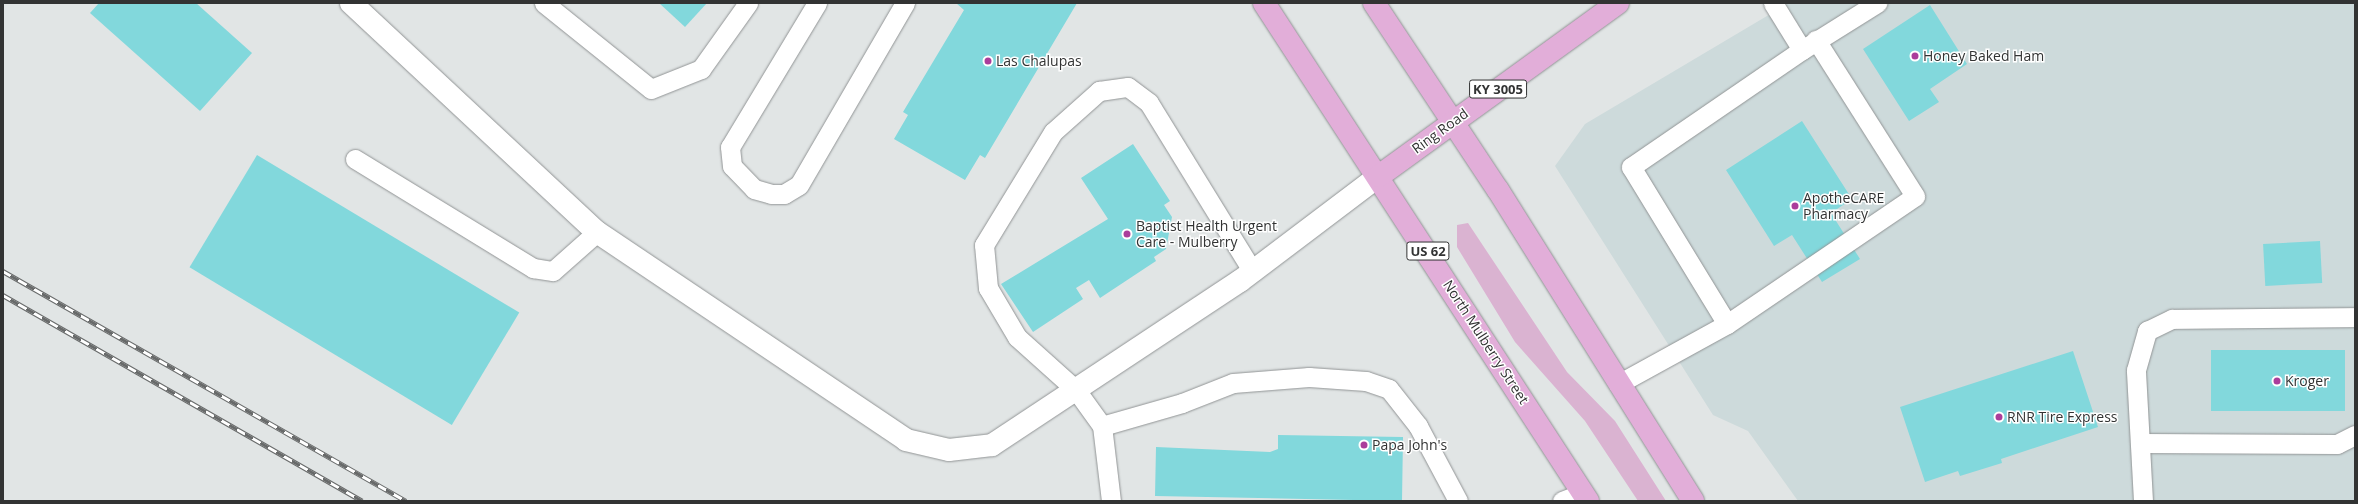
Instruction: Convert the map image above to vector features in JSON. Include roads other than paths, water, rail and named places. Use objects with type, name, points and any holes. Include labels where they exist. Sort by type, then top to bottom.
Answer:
[{"type":"main road","name":"North Mulberry Street","points":[[1264,3],[1379,176],[1586,497]]},
{"type":"main road","points":[[1374,3],[1452,122],[1693,501]]},
{"type":"main road","name":"Ring Road","points":[[1379,176],[1618,3]]},
{"type":"street","points":[[350,3],[597,232],[906,440],[949,450],[992,445],[1253,272],[1379,176]]},
{"type":"lane","points":[[544,3],[651,89],[701,69],[748,3]]},
{"type":"lane","points":[[817,3],[730,147],[732,166],[754,189],[772,194],[784,194],[799,185],[905,3]]},
{"type":"lane","points":[[1618,384],[1727,324],[1915,196],[1809,45],[1773,3]]},
{"type":"lane","points":[[1727,324],[1631,167],[1809,45],[1877,3]]},
{"type":"lane","points":[[1111,501],[1102,426],[1076,390],[1017,337],[988,288],[984,245],[1053,132],[1099,91],[1128,88],[1149,103],[1253,272]]},
{"type":"lane","points":[[355,159],[533,268],[553,271],[597,232]]},
{"type":"lane","points":[[2144,501],[2136,370],[2147,331],[2172,319],[2355,317]]},
{"type":"lane","points":[[1102,426],[1182,402],[1233,383],[1309,377],[1366,381],[1389,389],[1418,426],[1458,501]]},
{"type":"lane","points":[[2140,443],[2337,444],[2355,435]]},
{"type":"lane","points":[[1562,501],[1586,497]]},
{"type":"railway","points":[[3,271],[406,501]]},
{"type":"railway","points":[[3,295],[362,501]]},
{"type":"place","name":"Honey Baked Ham","points":[[1915,56]]},
{"type":"place","name":"Las Chalupas","points":[[988,61]]},
{"type":"place","name":"ApotheCARE Pharmacy","points":[[1795,206]]},
{"type":"place","name":"Baptist Health Urgent Care - Mulberry","points":[[1127,234]]},
{"type":"place","name":"Kroger","points":[[2277,381]]},
{"type":"place","name":"RNR Tire Express","points":[[1999,417]]},
{"type":"place","name":"Papa John's","points":[[1364,445]]}]
